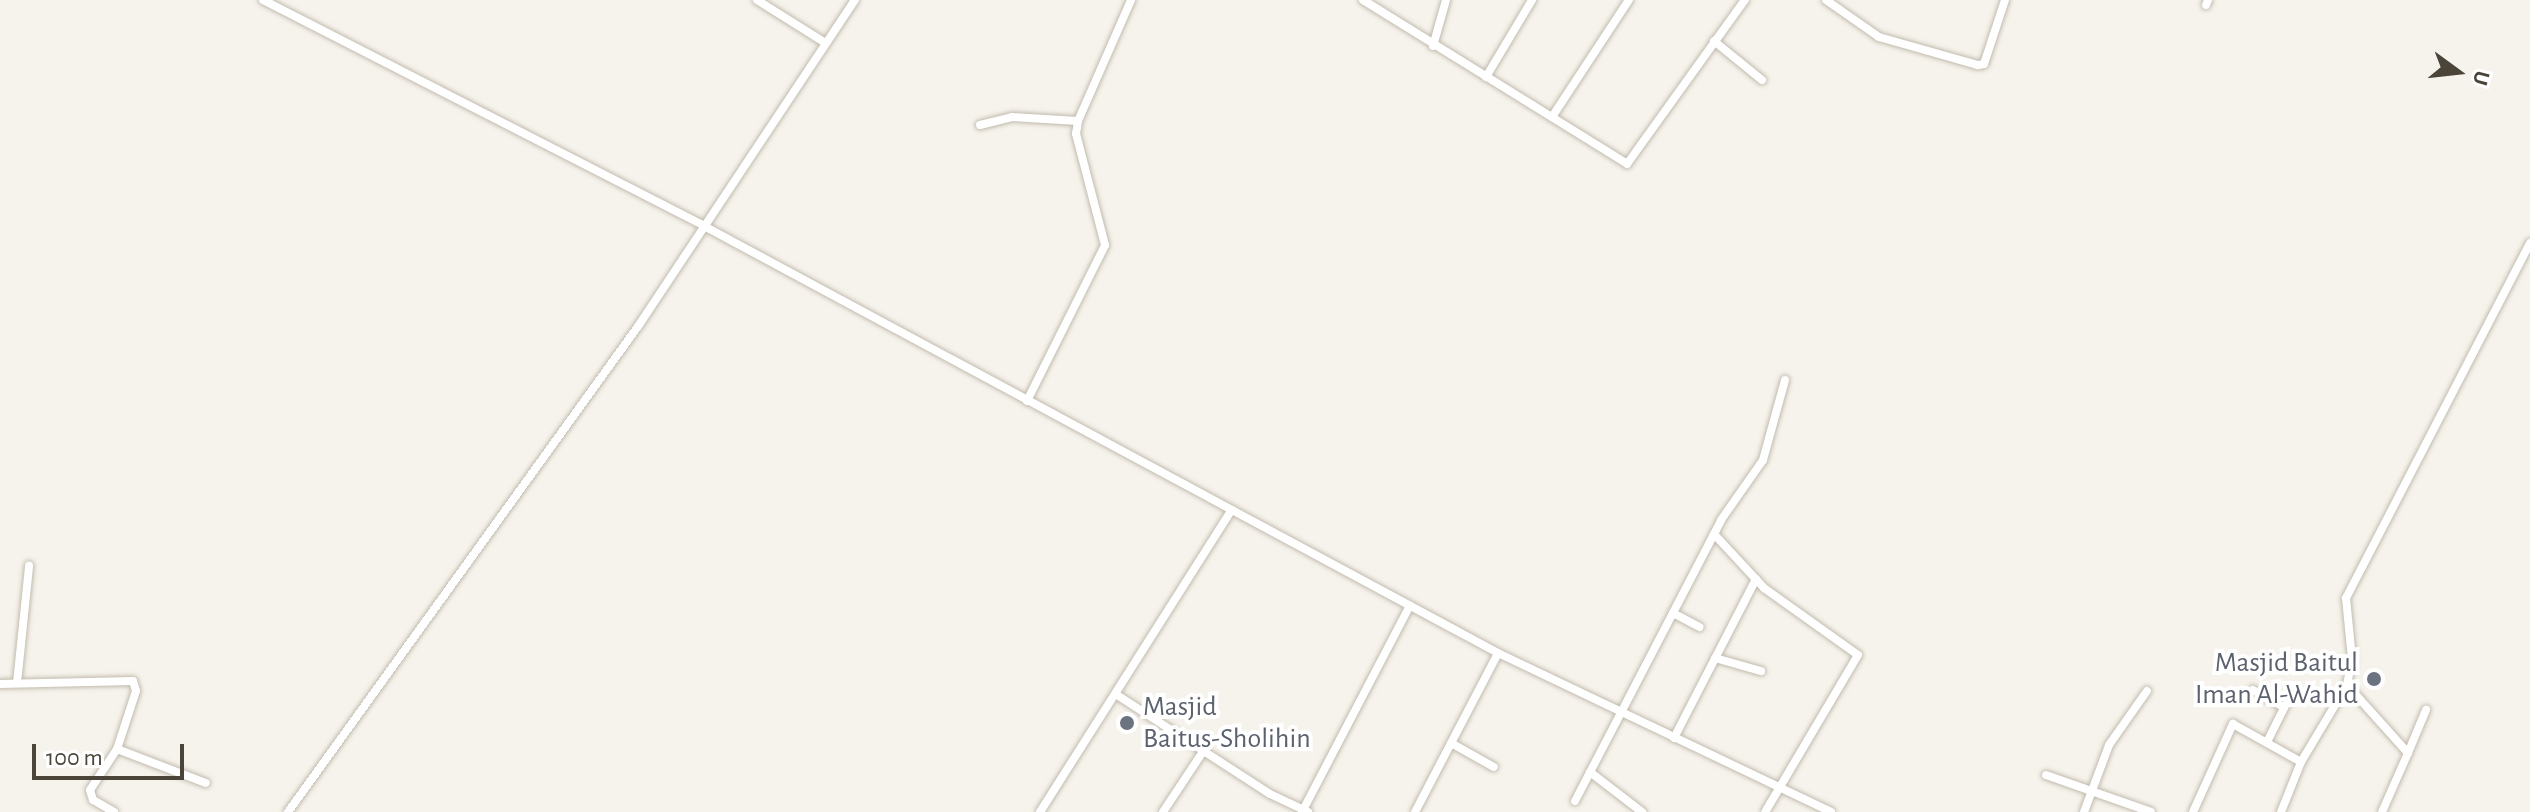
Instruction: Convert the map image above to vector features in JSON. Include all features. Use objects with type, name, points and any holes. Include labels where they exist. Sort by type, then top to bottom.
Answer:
[{"type":"street","points":[[263,0],[704,226],[1498,653],[1831,812]]},
{"type":"street","points":[[757,0],[824,42]]},
{"type":"street","points":[[288,812],[639,325],[824,42],[855,0]]},
{"type":"street","points":[[1027,401],[1105,245],[1076,134],[1078,121],[1131,0]]},
{"type":"street","points":[[1363,0],[1627,164],[1745,0]]},
{"type":"street","points":[[1433,46],[1446,0]]},
{"type":"street","points":[[1486,77],[1532,0]]},
{"type":"street","points":[[1552,117],[1629,0]]},
{"type":"street","points":[[1826,0],[1879,37],[1978,65],[1984,64],[2005,0]]},
{"type":"street","points":[[1714,41],[1762,80]]},
{"type":"street","points":[[980,125],[1012,117],[1078,121]]},
{"type":"street","points":[[2281,812],[2301,764],[2347,685],[2352,659],[2344,609],[2349,588],[2530,243]]},
{"type":"street","points":[[1575,801],[1714,534],[1763,460],[1785,380]]},
{"type":"street","points":[[1040,812],[1232,510]]},
{"type":"street","points":[[1714,534],[1756,579],[1804,620],[1858,655],[1765,812]]},
{"type":"street","points":[[17,683],[29,566]]},
{"type":"street","points":[[1674,738],[1756,579]]},
{"type":"street","points":[[1117,695],[1270,794],[1304,811],[1410,605]]},
{"type":"street","points":[[1673,613],[1699,627]]},
{"type":"street","points":[[1415,812],[1498,653]]},
{"type":"street","points":[[1715,658],[1761,671]]},
{"type":"street","points":[[0,684],[133,681],[136,691],[117,749],[90,790],[93,800],[114,812]]},
{"type":"street","points":[[2347,685],[2408,753]]},
{"type":"street","points":[[2253,690],[2284,707]]},
{"type":"street","points":[[2084,812],[2109,745],[2147,691]]},
{"type":"street","points":[[2267,742],[2292,692]]},
{"type":"street","points":[[2382,812],[2426,710]]},
{"type":"street","points":[[2193,812],[2233,724],[2301,764]]},
{"type":"street","points":[[1451,743],[1494,767]]},
{"type":"street","points":[[117,749],[206,783]]},
{"type":"street","points":[[1166,811],[1204,750]]},
{"type":"street","points":[[1590,772],[1642,812]]},
{"type":"street","points":[[2046,775],[2151,812]]},
{"type":"place","name":"Masjid Baitul Iman Al-Wahid","points":[[2374,679]]},
{"type":"place","name":"Masjid Baitus-Sholihin","points":[[1127,723]]}]
